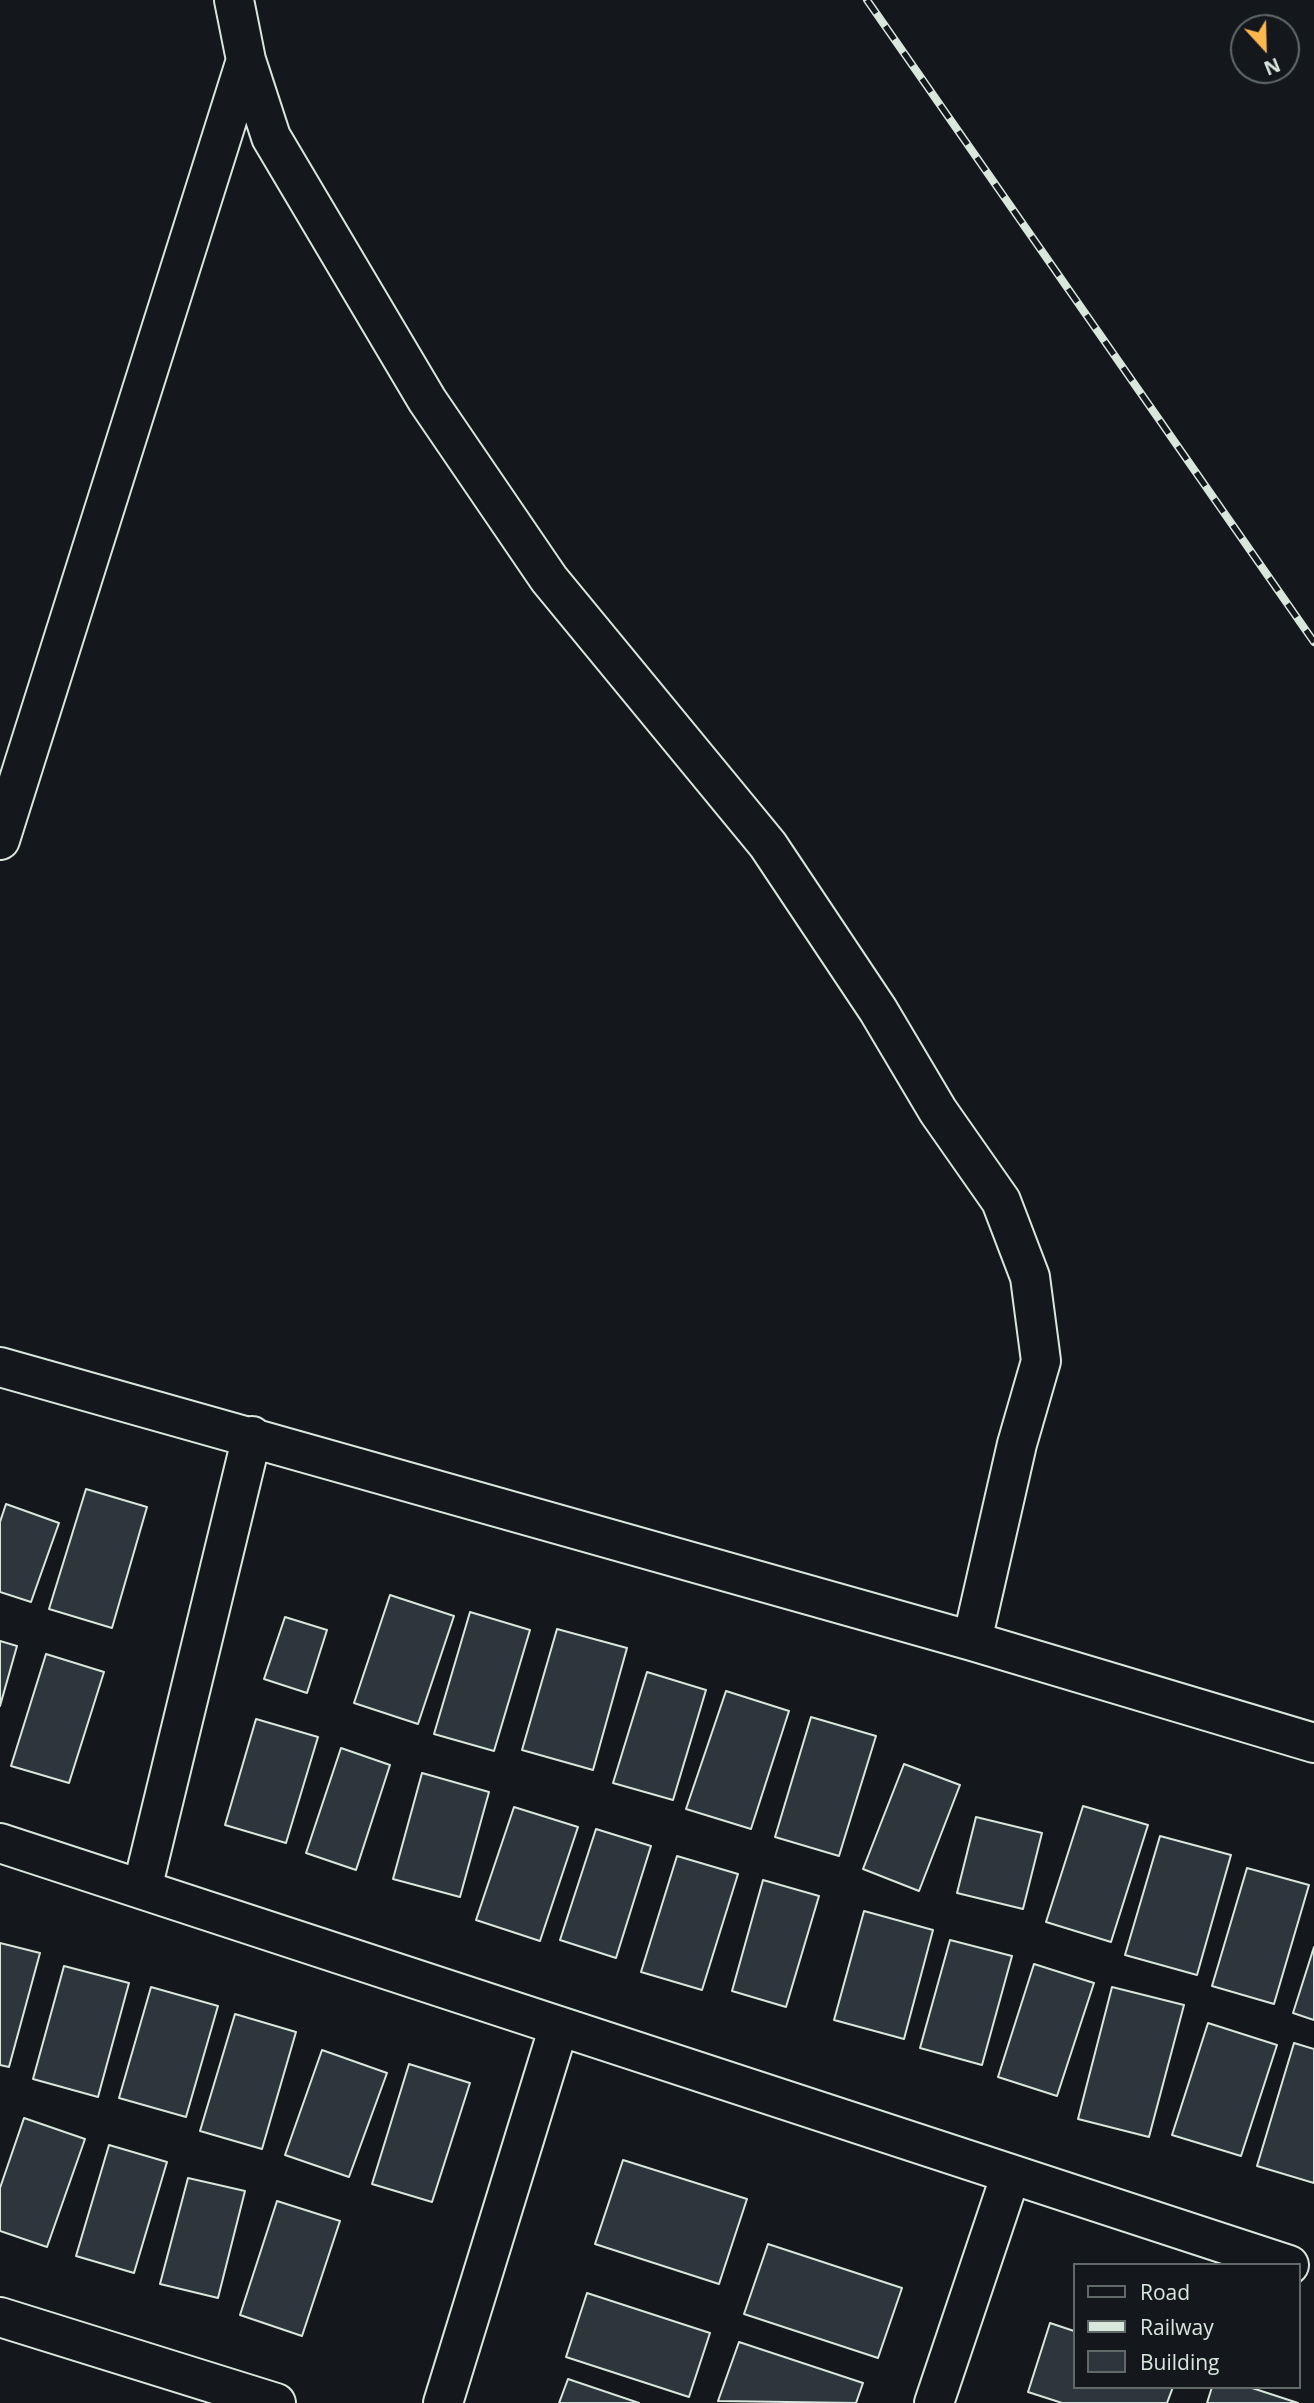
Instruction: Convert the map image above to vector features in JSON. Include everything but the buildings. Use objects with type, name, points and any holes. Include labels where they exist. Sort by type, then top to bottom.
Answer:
[{"type":"street","points":[[234,0],[246,60],[271,137],[427,400],[549,579],[768,845],[878,1010],[938,1111],[1001,1201],[1030,1277],[1041,1361],[1017,1444],[972,1641]]},
{"type":"street","points":[[0,840],[246,60]]},
{"type":"street","points":[[0,1367],[972,1641],[1314,1742]]},
{"type":"street","points":[[142,1889],[252,1436]]},
{"type":"street","points":[[0,1843],[1283,2263]]},
{"type":"street","points":[[443,2403],[559,2026]]},
{"type":"street","points":[[934,2403],[1011,2174]]},
{"type":"street","points":[[0,2317],[276,2403]]},
{"type":"railway","points":[[867,0],[1314,642]]}]
